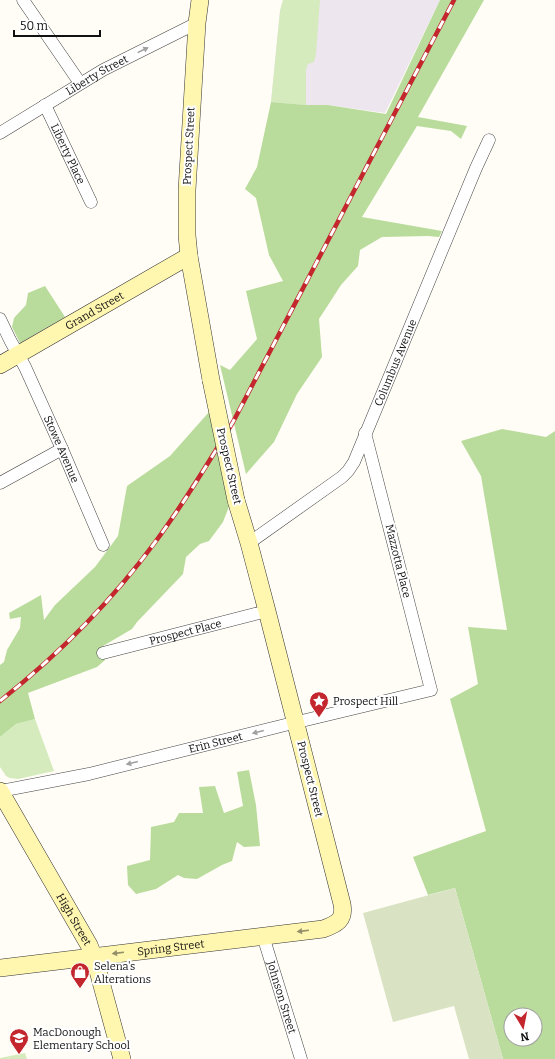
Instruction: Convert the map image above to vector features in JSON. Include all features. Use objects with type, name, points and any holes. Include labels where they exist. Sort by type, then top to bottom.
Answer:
[{"type":"street","points":[[23,0],[80,83]]},
{"type":"street","name":"Prospect Street","points":[[200,0],[197,24],[186,212],[188,256],[211,380],[236,500],[267,611],[342,904],[342,917],[339,921]]},
{"type":"street","name":"Liberty Street","points":[[0,133],[80,83],[124,59],[197,24]]},
{"type":"street","name":"Liberty Place","points":[[45,105],[91,202]]},
{"type":"street","name":"Columbus Avenue","points":[[249,543],[342,477],[354,462],[489,140]]},
{"type":"street","name":"Grand Street","points":[[0,365],[188,256]]},
{"type":"street","name":"Stowe Avenue","points":[[0,319],[25,367],[103,545]]},
{"type":"street","name":"Mazzotta Place","points":[[366,432],[431,690]]},
{"type":"street","points":[[0,483],[62,449]]},
{"type":"street","name":"Prospect Place","points":[[103,653],[267,611]]},
{"type":"street","name":"Erin Street","points":[[0,791],[88,774],[431,690]]},
{"type":"street","name":"High Street","points":[[0,791],[89,945],[95,960],[122,1059]]},
{"type":"street","name":"Spring Street","points":[[0,968],[323,929],[339,921]]},
{"type":"street","name":"Johnson Street","points":[[264,936],[301,1059]]},
{"type":"shaded area","points":[[283,0],[440,0],[385,113],[328,105],[271,102],[280,11]]},
{"type":"green space","points":[[283,0],[320,0],[316,54],[314,62],[308,64],[306,70],[306,105],[271,102],[280,11]]},
{"type":"green space","points":[[440,0],[484,0],[418,117],[467,126],[461,139],[451,131],[417,126],[362,217],[442,231],[439,237],[382,237],[360,250],[358,266],[341,285],[319,319],[322,357],[297,394],[274,442],[246,474],[220,365],[230,370],[257,339],[246,291],[283,281],[269,255],[256,198],[245,189],[257,167],[271,102],[328,105],[386,114]]},
{"type":"green space","points":[[45,286],[65,317],[20,343],[12,327],[14,318],[26,305],[28,293]]},
{"type":"green space","points":[[209,412],[230,504],[223,522],[209,541],[200,544],[186,557],[183,574],[132,629],[103,646],[105,660],[97,667],[28,693],[35,719],[16,724],[0,737],[0,665],[4,662],[7,650],[20,628],[21,617],[10,619],[9,613],[41,595],[44,620],[55,605],[95,567],[118,536],[127,486],[170,456]]},
{"type":"green space","points":[[502,429],[546,437],[555,431],[555,1059],[503,1059],[455,888],[428,895],[413,857],[486,831],[450,699],[478,684],[468,627],[507,630],[481,476],[461,441]]},
{"type":"green space","points":[[35,719],[54,771],[18,779],[10,778],[6,776],[0,767],[0,737],[16,724]]},
{"type":"green space","points":[[249,770],[256,805],[260,846],[244,847],[237,842],[232,861],[197,879],[184,878],[178,875],[156,889],[136,894],[128,885],[127,866],[150,860],[151,827],[174,822],[179,813],[203,813],[199,787],[215,786],[224,813],[243,806],[237,772]]},
{"type":"green space","points":[[455,888],[503,1059],[469,1059],[454,1006],[393,1022],[363,913]]},
{"type":"green space","name":"MacDonough Elementary School","points":[[25,1053],[27,1059],[0,1059],[0,1058]]},
{"type":"railway","points":[[0,701],[43,665],[103,606],[139,563],[186,497],[233,422],[454,0]]},
{"type":"place","name":"Prospect Hill","points":[[319,718]]},
{"type":"place","name":"Selena's Alterations","points":[[80,989]]},
{"type":"place","name":"MacDonough Elementary School","points":[[19,1055]]}]
